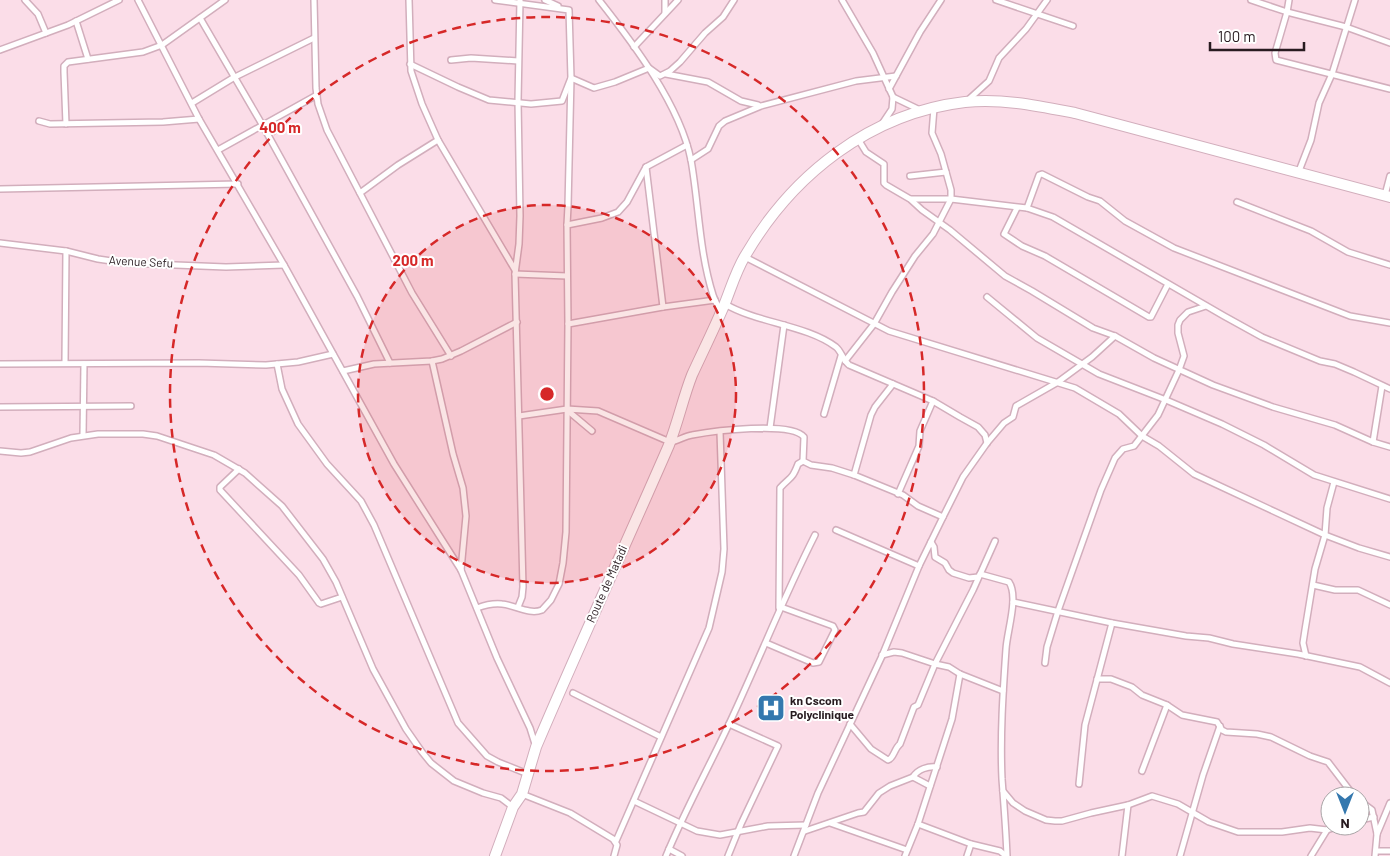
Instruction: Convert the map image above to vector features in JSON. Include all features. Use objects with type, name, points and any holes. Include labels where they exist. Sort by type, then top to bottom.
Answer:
[{"type":"highway","name":"Route de Matadi","points":[[495,856],[513,807],[522,794],[536,747],[670,442],[692,377],[744,257],[776,210],[814,169],[833,154],[879,128],[934,107],[965,102],[1028,104],[1075,113],[1299,171],[1387,196]]},
{"type":"street","points":[[25,0],[38,14],[46,33]]},
{"type":"street","points":[[138,0],[200,119],[284,265],[394,464],[461,570],[496,658],[530,728],[536,747]]},
{"type":"street","points":[[66,124],[64,66],[68,62],[143,52],[162,45],[225,0]]},
{"type":"street","points":[[314,0],[317,95],[318,104],[327,130],[412,293],[451,356]]},
{"type":"street","points":[[408,0],[412,76],[438,140],[515,272]]},
{"type":"street","points":[[477,608],[501,604],[531,612],[542,610],[551,600],[559,584],[566,532],[568,324],[566,225],[571,78],[569,10],[495,0]]},
{"type":"street","points":[[545,0],[563,9]]},
{"type":"street","points":[[599,0],[649,68],[670,105],[687,145],[691,160],[703,252],[715,300],[723,308],[784,325],[826,341],[838,348],[841,356],[849,365],[933,401],[978,427],[985,435],[987,442]]},
{"type":"street","points":[[665,0],[666,14]]},
{"type":"street","points":[[634,48],[678,0]]},
{"type":"street","points":[[649,68],[660,76],[666,74],[680,62],[705,33],[718,23],[734,0]]},
{"type":"street","points":[[842,0],[873,53],[893,97],[892,108],[879,128]]},
{"type":"street","points":[[889,89],[920,32],[941,0]]},
{"type":"street","points":[[996,0],[1073,26]]},
{"type":"street","points":[[965,102],[989,81],[999,58],[1026,29],[1047,0]]},
{"type":"street","points":[[1251,0],[1287,12],[1346,27],[1390,43]]},
{"type":"street","points":[[1289,0],[1275,54],[1276,60],[1390,89]]},
{"type":"street","points":[[1299,171],[1312,134],[1323,90],[1332,74],[1355,0]]},
{"type":"street","points":[[0,42],[2,49],[76,21],[114,1]]},
{"type":"street","points":[[518,607],[523,587],[515,272],[520,216],[518,61],[520,2]]},
{"type":"street","points":[[200,18],[233,78],[263,126],[357,296],[390,363]]},
{"type":"street","points":[[76,21],[88,59]]},
{"type":"street","points":[[192,103],[233,78],[314,38]]},
{"type":"street","points":[[451,60],[471,58],[518,61]]},
{"type":"street","points":[[410,64],[489,100],[531,104],[562,100],[571,78]]},
{"type":"street","points":[[571,78],[594,88],[615,82],[649,68]]},
{"type":"street","points":[[412,76],[423,70]]},
{"type":"street","points":[[666,74],[708,82],[741,102],[761,106]]},
{"type":"street","points":[[691,160],[708,150],[719,126],[725,121],[761,106],[856,80],[896,76]]},
{"type":"street","points":[[218,150],[317,95]]},
{"type":"street","points":[[893,97],[923,111]]},
{"type":"street","points":[[845,362],[874,324],[904,272],[933,234],[951,199],[951,190],[941,154],[932,132],[934,107]]},
{"type":"street","points":[[39,122],[66,124],[164,122],[200,119]]},
{"type":"street","points":[[858,139],[866,152],[884,164],[884,183],[910,199],[1005,276],[1093,328],[1115,336],[1137,350],[1179,370],[1238,395],[1335,425],[1373,442],[1390,447]]},
{"type":"street","points":[[360,193],[398,165],[438,140]]},
{"type":"street","points":[[566,225],[602,218],[618,212],[627,202],[646,167],[687,145]]},
{"type":"street","points":[[646,167],[663,307]]},
{"type":"street","points":[[910,176],[946,172]]},
{"type":"street","points":[[1027,208],[1036,180],[1042,174],[1100,201],[1125,221],[1174,248],[1350,316],[1390,323]]},
{"type":"street","points":[[1387,196],[1390,176]]},
{"type":"street","points":[[0,189],[238,184]]},
{"type":"street","points":[[910,199],[951,199],[1027,208],[1053,217],[1206,306],[1262,336],[1320,361],[1335,364],[1390,389]]},
{"type":"street","points":[[1237,202],[1311,231],[1348,252],[1390,265]]},
{"type":"street","points":[[1018,208],[1004,234],[1022,246],[1045,256],[1149,318],[1168,284]]},
{"type":"street","name":"Avenue Sefu","points":[[0,243],[66,251],[98,260],[125,263],[226,267],[284,265]]},
{"type":"street","points":[[65,363],[66,251]]},
{"type":"street","points":[[744,257],[889,331],[1075,388],[1119,414],[1142,436],[1159,446],[1194,474],[1325,535],[1390,557]]},
{"type":"street","points":[[515,272],[566,276]]},
{"type":"street","points":[[987,297],[1036,338],[1099,374],[1166,400],[1264,445],[1314,475],[1390,499]]},
{"type":"street","points":[[568,324],[715,300]]},
{"type":"street","points":[[1045,663],[1047,647],[1058,611],[1101,490],[1115,458],[1123,449],[1134,446],[1158,415],[1166,400],[1184,356],[1178,333],[1180,320],[1188,312],[1206,306]]},
{"type":"street","points":[[343,370],[374,364],[432,361],[451,356],[517,322]]},
{"type":"street","points":[[770,428],[784,325]]},
{"type":"street","points":[[794,856],[818,792],[882,656],[919,566],[963,477],[987,442],[1004,423],[1013,417],[1016,406],[1058,382],[1092,357],[1115,336]]},
{"type":"street","points":[[0,364],[277,364],[298,362],[333,354]]},
{"type":"street","points":[[824,414],[841,356]]},
{"type":"street","points":[[432,361],[453,454],[463,488],[466,516],[461,570]]},
{"type":"street","points":[[83,435],[84,364]]},
{"type":"street","points":[[277,364],[282,389],[298,424],[327,464],[361,501],[374,525],[458,723],[487,756],[529,774]]},
{"type":"street","points":[[854,475],[871,415],[875,407],[894,384]]},
{"type":"street","points":[[1373,442],[1382,386]]},
{"type":"street","points":[[898,494],[919,446],[920,430],[933,401]]},
{"type":"street","points":[[0,407],[131,406]]},
{"type":"street","points":[[519,416],[567,409],[598,411],[670,442],[680,441],[693,434],[742,429],[770,428],[798,431],[803,434],[805,439],[803,461]]},
{"type":"street","points":[[567,409],[592,431]]},
{"type":"street","points":[[614,856],[617,845],[616,841],[709,628],[722,572],[724,549],[720,432]]},
{"type":"street","points":[[0,451],[30,452],[83,435],[126,433],[157,436],[214,455],[239,469],[270,493],[323,558],[381,686],[414,742],[422,752],[431,763],[454,781],[483,794],[502,798],[513,807]]},
{"type":"street","points":[[803,461],[811,465],[832,468],[854,475],[906,497],[918,506],[943,517]]},
{"type":"street","points":[[780,609],[780,488],[789,481],[796,471],[798,464],[803,461]]},
{"type":"street","points":[[239,469],[219,489],[299,575],[319,603],[342,597]]},
{"type":"street","points":[[1306,656],[1303,643],[1315,569],[1325,535],[1327,508],[1334,482]]},
{"type":"street","points":[[836,530],[919,566]]},
{"type":"street","points":[[666,856],[680,822],[710,766],[780,609],[815,536]]},
{"type":"street","points":[[850,724],[871,749],[889,760],[895,748],[900,744],[914,707],[918,705],[935,664],[973,590],[995,541]]},
{"type":"street","points":[[931,542],[934,547],[935,557],[945,563],[950,572],[964,577],[979,576],[1009,582],[1012,588],[1013,602],[1006,646],[1002,691],[1003,791],[1007,856]]},
{"type":"street","points":[[1313,585],[1335,590],[1358,590],[1390,605]]},
{"type":"street","points":[[1013,602],[1112,623],[1186,636],[1209,638],[1360,667],[1390,683]]},
{"type":"street","points":[[766,643],[816,663],[820,662],[835,630],[833,626],[780,609]]},
{"type":"street","points":[[1079,784],[1085,725],[1112,623]]},
{"type":"street","points":[[882,656],[887,653],[897,652],[949,667],[960,674],[1002,691]]},
{"type":"street","points":[[906,856],[952,719],[960,674]]},
{"type":"street","points":[[1097,679],[1111,679],[1132,687],[1147,698],[1182,715],[1217,722],[1226,732],[1271,737],[1328,762],[1346,786]]},
{"type":"street","points":[[574,692],[662,737]]},
{"type":"street","points":[[1142,771],[1166,706]]},
{"type":"street","points":[[728,856],[778,746],[729,724]]},
{"type":"street","points":[[1180,856],[1192,810],[1220,726]]},
{"type":"street","points":[[634,801],[697,830],[713,834],[738,833],[768,826],[805,828],[830,823],[864,812],[879,792],[913,777],[925,768],[937,767]]},
{"type":"street","points":[[913,777],[930,786]]},
{"type":"street","points":[[1003,791],[1013,803],[1025,812],[1055,821],[1128,805],[1152,796],[1192,810],[1210,822],[1238,832],[1282,832],[1310,828],[1320,829]]},
{"type":"street","points":[[522,794],[582,819],[616,841]]},
{"type":"street","points":[[1377,834],[1390,803]]},
{"type":"street","points":[[1122,856],[1128,805]]},
{"type":"street","points":[[1370,809],[1374,817],[1377,834],[1375,854],[1390,851]]},
{"type":"street","points":[[1370,818],[1374,817]]},
{"type":"street","points":[[830,823],[907,850]]},
{"type":"street","points":[[918,824],[972,844],[1000,850],[1007,856]]},
{"type":"street","points":[[1310,856],[1323,836]]},
{"type":"street","points":[[967,856],[972,844]]},
{"type":"street","points":[[669,849],[682,856]]},
{"type":"place","name":"kn Cscom Polyclinique","points":[[771,708]]}]
